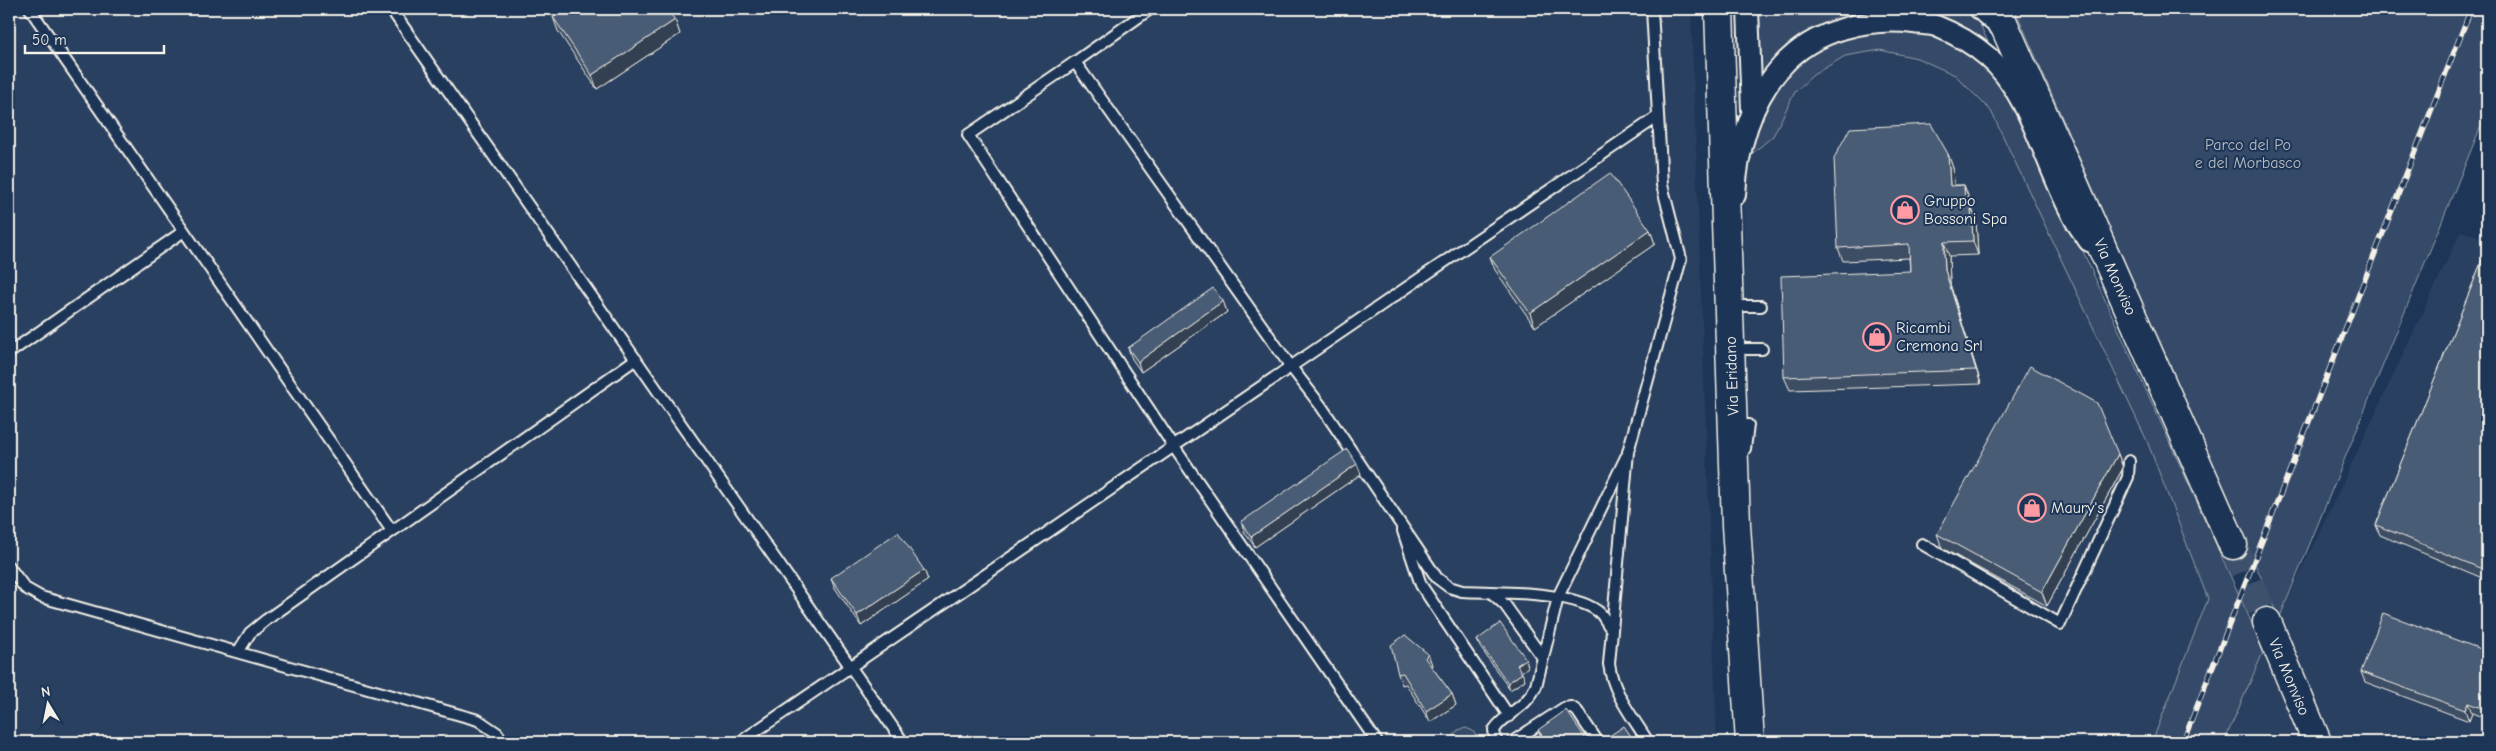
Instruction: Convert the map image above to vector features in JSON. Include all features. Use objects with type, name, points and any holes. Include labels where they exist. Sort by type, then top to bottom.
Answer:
[{"type":"main road","name":"Via Eridano","points":[[1719,9],[1735,477],[1744,673],[1750,742]]},
{"type":"main road","name":"Via Monviso","points":[[2000,15],[2233,545]]},
{"type":"main road","name":"Via Monviso","points":[[2267,622],[2315,739]]},
{"type":"street","points":[[1748,9],[1753,112]]},
{"type":"street","points":[[1980,9],[2000,15]]},
{"type":"street","points":[[1728,255],[1740,153],[1753,112],[1770,80],[1783,64],[1818,38],[1842,28],[1871,22],[1904,22],[1934,26],[1962,39],[1989,57],[2005,75],[2019,96],[2072,216],[2117,282]]},
{"type":"lane","points":[[30,9],[392,531]]},
{"type":"lane","points":[[391,9],[904,742]]},
{"type":"lane","points":[[1150,9],[968,135],[1174,447],[1377,742]]},
{"type":"lane","points":[[1648,742],[1616,692],[1609,664],[1628,452],[1681,259],[1662,185],[1652,9]]},
{"type":"lane","points":[[1075,62],[1291,367],[1321,406],[1438,578],[1449,587],[1462,591],[1558,597],[1584,604],[1600,614],[1612,630]]},
{"type":"lane","points":[[740,742],[1657,117]]},
{"type":"lane","points":[[9,353],[184,231]]},
{"type":"lane","points":[[1744,306],[1761,306]]},
{"type":"lane","points":[[1746,350],[1762,349]]},
{"type":"lane","points":[[238,652],[250,632],[266,620],[636,360]]},
{"type":"lane","points":[[1735,477],[1742,465],[1748,425]]},
{"type":"lane","points":[[1496,742],[1494,730],[1499,723],[1530,699],[1536,686],[1558,597],[1628,452]]},
{"type":"lane","points":[[1922,544],[2060,624],[2128,477],[2129,461]]},
{"type":"lane","points":[[1398,518],[1421,585],[1509,716]]},
{"type":"lane","points":[[9,567],[25,588],[41,597],[478,720],[497,733],[504,742]]},
{"type":"lane","points":[[1492,593],[1505,605],[1543,658]]},
{"type":"lane","points":[[1512,742],[1564,708],[1571,707],[1577,711],[1598,742]]},
{"type":"shaded area","points":[[9,9],[1691,9],[1717,742],[9,742]]},
{"type":"shaded area","points":[[1880,50],[1917,58],[1955,75],[1991,111],[2147,441],[2208,599],[2152,742],[1758,742],[1747,477],[1743,214],[1748,157],[1773,136],[1795,92],[1813,75],[1845,56]]},
{"type":"shaded area","points":[[2461,231],[2487,239],[2487,742],[2224,742],[2264,650]]},
{"type":"green space","points":[[1748,9],[1973,9],[2264,650],[2224,742],[2152,742],[2208,599],[2147,441],[1991,111],[1955,75],[1917,58],[1880,50],[1845,56],[1813,75],[1795,92],[1773,136],[1748,157]]},
{"type":"green space","name":"Parco del Po e del Morbasco","points":[[2015,9],[2487,9],[2487,123],[2483,121],[2279,619]]},
{"type":"green space","points":[[1466,728],[1473,731],[1479,742],[1455,742],[1454,735],[1458,730]]},
{"type":"building","points":[[566,9],[667,9],[675,20],[592,75],[553,17]]},
{"type":"building","points":[[1931,124],[1948,154],[1950,186],[1964,185],[1965,206],[1971,206],[1973,241],[1944,242],[1944,251],[1945,270],[1976,370],[1784,377],[1781,276],[1910,271],[1909,244],[1838,248],[1834,158],[1850,128]]},
{"type":"building","points":[[1610,173],[1650,230],[1530,313],[1490,257]]},
{"type":"building","points":[[2487,248],[2487,571],[2376,525]]},
{"type":"building","points":[[1213,288],[1223,301],[1138,362],[1128,348]]},
{"type":"building","name":"Maury's","points":[[2030,366],[2097,403],[2118,454],[2042,592],[1937,534]]},
{"type":"building","points":[[1347,449],[1357,464],[1251,537],[1241,522]]},
{"type":"building","points":[[898,532],[924,570],[857,615],[831,578]]},
{"type":"building","points":[[2383,613],[2486,651],[2481,663],[2487,665],[2487,710],[2468,703],[2465,710],[2361,672]]},
{"type":"building","points":[[1500,623],[1526,659],[1517,665],[1522,673],[1508,683],[1477,640]]},
{"type":"building","points":[[1405,635],[1428,654],[1425,658],[1452,694],[1426,711],[1403,673],[1398,674],[1391,645]]},
{"type":"building","points":[[1566,710],[1588,742],[1547,742],[1538,730]]},
{"type":"building","points":[[1624,726],[1635,742],[1612,742],[1608,737]]},
{"type":"tunnel","points":[[2233,545],[2267,622]]},
{"type":"railway","points":[[2183,742],[2471,9]]},
{"type":"place","name":"Gruppo Bossoni Spa","points":[[1905,210]]},
{"type":"place","name":"Ricambi Cremona Srl","points":[[1877,337]]},
{"type":"place","name":"Maury's","points":[[2032,508]]}]
